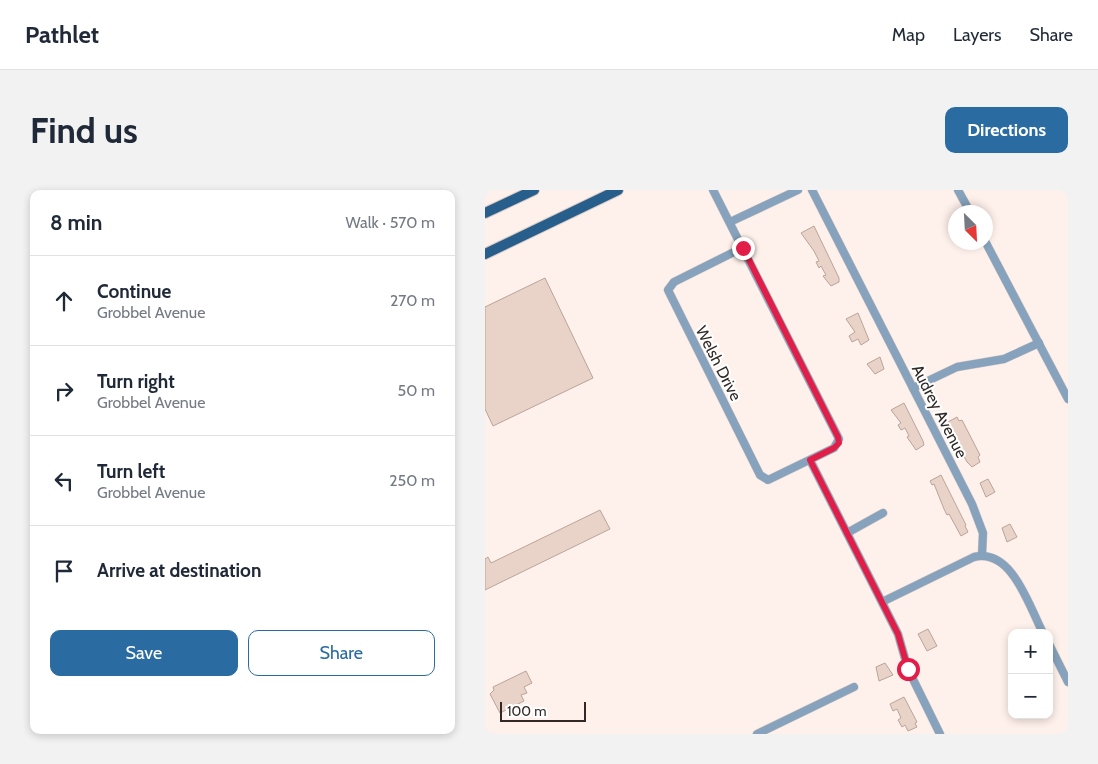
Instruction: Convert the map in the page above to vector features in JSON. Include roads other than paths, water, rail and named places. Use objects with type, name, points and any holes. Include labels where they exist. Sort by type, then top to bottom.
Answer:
[{"type":"main road","points":[[486,211],[535,190]]},
{"type":"main road","points":[[485,254],[619,190]]},
{"type":"street","points":[[713,190],[838,437],[839,443],[835,447],[810,460],[900,638],[908,669],[940,734]]},
{"type":"street","points":[[730,222],[798,190]]},
{"type":"street","name":"Audrey Avenue","points":[[812,190],[980,523],[984,541],[982,555]]},
{"type":"street","points":[[958,190],[966,205]]},
{"type":"street","name":"Welsh Drive","points":[[743,248],[674,282],[669,286],[669,294],[762,478],[771,480],[810,460]]},
{"type":"street","points":[[990,250],[1068,399]]},
{"type":"street","points":[[913,388],[957,367],[1004,359],[1039,343]]},
{"type":"street","points":[[847,533],[883,513]]},
{"type":"street","points":[[882,602],[954,566],[982,555],[991,556],[1009,568],[1041,629]]},
{"type":"street","points":[[1053,652],[1068,682]]},
{"type":"street","points":[[757,734],[855,687]]}]
